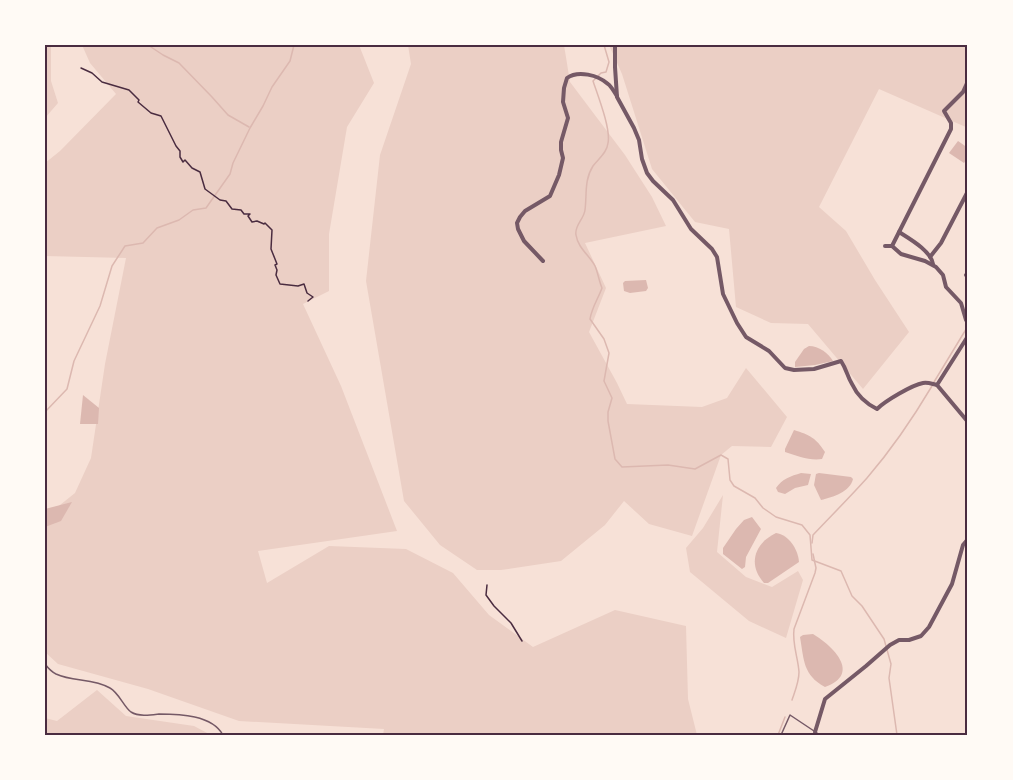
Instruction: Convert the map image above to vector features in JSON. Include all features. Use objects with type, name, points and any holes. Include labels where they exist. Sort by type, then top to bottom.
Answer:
[{"type":"street","points":[[615,45],[617,97]]},
{"type":"street","points":[[543,261],[524,241],[517,223],[519,216],[525,211],[550,196],[559,175],[562,158],[561,142],[568,118],[563,102],[567,78],[574,74],[591,75],[609,84],[617,97],[639,140],[647,173],[673,200],[691,229],[717,257],[723,294],[736,323],[746,337],[769,351],[784,368],[814,369],[841,361],[856,391],[870,406],[877,409],[883,403],[916,385],[926,382],[937,385],[968,422]]},
{"type":"street","points":[[892,246],[951,129],[951,123],[944,111],[963,92],[968,81]]},
{"type":"street","points":[[930,257],[941,243],[968,191]]},
{"type":"street","points":[[899,232],[932,258],[933,265]]},
{"type":"street","points":[[885,246],[892,246],[901,254],[933,265],[943,275],[946,286],[961,303],[968,323]]},
{"type":"street","points":[[964,311],[968,306]]},
{"type":"street","points":[[937,385],[968,336]]},
{"type":"street","points":[[815,732],[825,699],[890,645],[899,640],[921,636],[929,627],[952,584],[963,545],[968,539]]},
{"type":"lane","points":[[45,664],[54,673],[111,688],[131,712],[198,718],[211,723],[222,731],[223,735]]},
{"type":"lane","points":[[781,735],[790,716],[820,735]]},
{"type":"path","points":[[81,68],[92,73],[102,82],[129,90],[151,113],[161,116],[180,151],[183,162],[185,160],[192,168],[200,172],[205,189],[220,200],[226,201],[234,210],[241,210],[244,214],[249,214],[252,222],[265,223],[272,230],[271,249],[280,284],[298,286],[304,284],[307,293],[313,297],[308,302]]},
{"type":"path","points":[[487,585],[486,595],[511,623],[522,641]]},
{"type":"shaded area","points":[[45,45],[51,45],[51,81],[58,103],[45,118]]},
{"type":"shaded area","points":[[82,45],[359,45],[374,83],[347,127],[329,234],[329,291],[303,304],[341,386],[397,531],[258,551],[267,583],[329,546],[406,549],[453,573],[489,615],[533,647],[615,610],[686,626],[688,699],[697,735],[383,735],[384,729],[239,721],[148,689],[58,664],[45,652],[45,517],[75,493],[91,458],[105,364],[126,258],[45,256],[45,163],[60,151],[116,94],[90,63]]},
{"type":"shaded area","points":[[408,45],[564,45],[570,82],[625,155],[652,197],[666,226],[585,243],[606,288],[589,332],[627,404],[702,407],[727,398],[746,368],[787,417],[771,447],[732,446],[721,455],[692,536],[649,524],[624,501],[605,525],[561,561],[501,570],[477,570],[440,545],[404,501],[366,281],[380,155],[411,64]]},
{"type":"shaded area","points":[[609,45],[968,45],[968,128],[879,89],[819,207],[846,231],[909,332],[863,389],[808,324],[771,323],[736,307],[729,229],[695,222],[652,169],[622,74]]},
{"type":"shaded area","points":[[958,141],[968,148],[968,157],[964,163],[949,153]]},
{"type":"shaded area","points":[[646,280],[648,288],[646,291],[630,293],[624,291],[625,281]]},
{"type":"shaded area","points":[[809,346],[823,350],[833,361],[795,367],[795,362]]},
{"type":"shaded area","points":[[83,395],[99,408],[98,424],[80,424]]},
{"type":"shaded area","points":[[794,430],[808,435],[819,443],[825,452],[822,459],[808,459],[785,452]]},
{"type":"shaded area","points":[[801,473],[811,474],[808,485],[795,488],[785,494],[778,492],[776,488],[781,482]]},
{"type":"shaded area","points":[[816,474],[853,479],[845,491],[821,500],[814,485]]},
{"type":"shaded area","points":[[723,495],[717,552],[746,577],[772,587],[798,571],[803,580],[786,638],[749,621],[690,572],[686,548],[703,528]]},
{"type":"shaded area","points":[[72,502],[61,521],[45,527],[45,509]]},
{"type":"shaded area","points":[[752,517],[761,529],[746,557],[745,567],[742,569],[723,554],[723,548],[744,520]]},
{"type":"shaded area","points":[[776,533],[781,534],[792,543],[799,562],[768,583],[764,583],[756,569],[756,555],[763,542]]},
{"type":"shaded area","points":[[813,634],[829,646],[843,668],[842,675],[825,687],[808,672],[804,660],[800,637]]},
{"type":"shaded area","points":[[97,690],[126,716],[194,726],[211,735],[45,735],[45,718],[57,721]]},
{"type":"waterway","points":[[148,45],[179,63],[228,115],[249,127]]},
{"type":"waterway","points":[[45,412],[67,389],[74,361],[100,306],[112,266],[125,246],[143,243],[157,228],[179,220],[193,210],[206,208],[230,174],[250,128],[272,87],[290,61],[294,45]]},
{"type":"waterway","points":[[604,45],[609,62],[606,72],[601,73],[593,81],[606,121],[608,143],[604,153],[590,171],[584,213],[576,232],[579,244],[595,266],[602,288],[590,319],[604,339],[609,353],[604,381],[612,398],[608,421],[615,459],[622,467],[668,465],[695,469],[721,455],[728,459],[730,480],[734,486],[755,498],[763,508],[776,517],[802,525],[810,535],[812,560],[841,571],[852,596],[862,606],[884,639],[891,664],[889,678],[897,735]]},
{"type":"waterway","points":[[934,382],[968,326]]},
{"type":"waterway","points":[[812,543],[813,535],[885,456],[910,422],[932,386]]},
{"type":"waterway","points":[[792,700],[799,672],[794,629],[815,573],[813,554]]},
{"type":"waterway","points":[[778,735],[785,717]]}]
